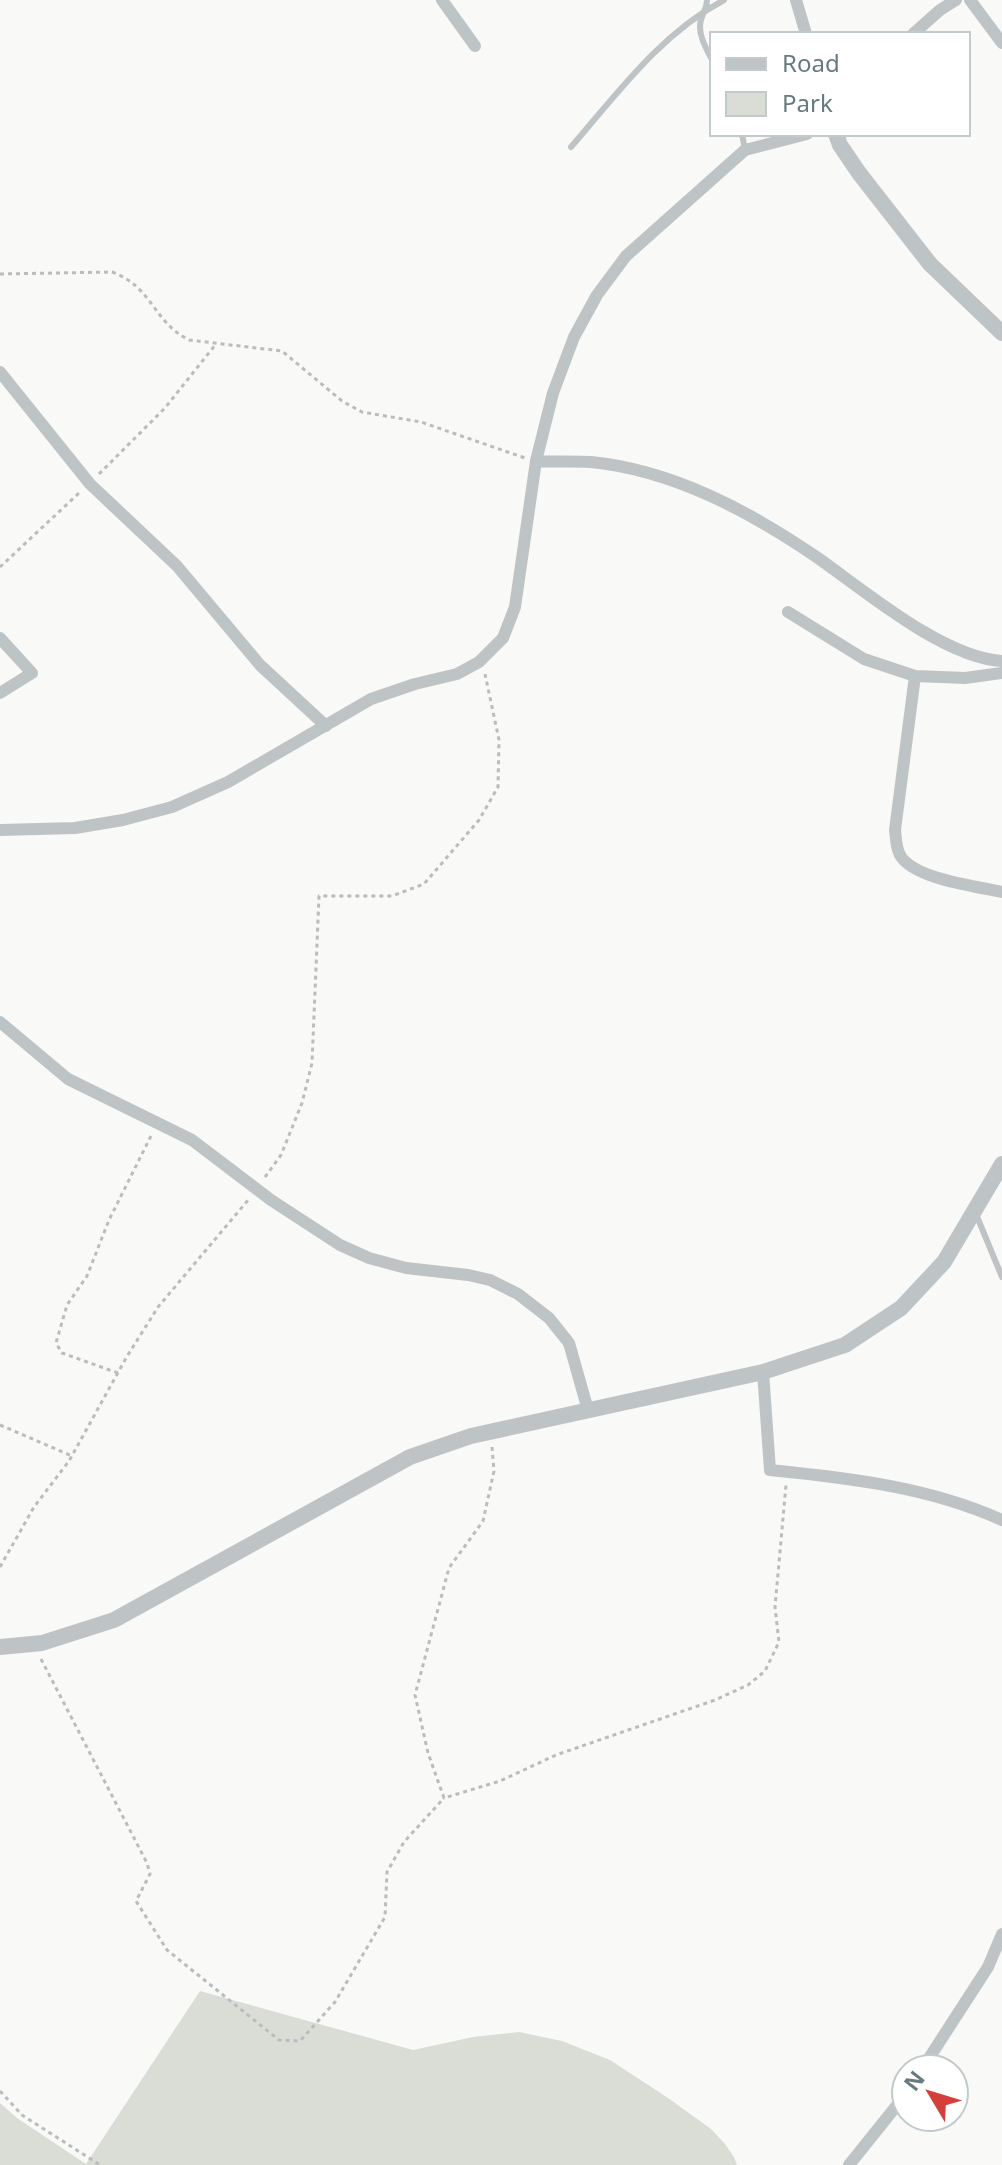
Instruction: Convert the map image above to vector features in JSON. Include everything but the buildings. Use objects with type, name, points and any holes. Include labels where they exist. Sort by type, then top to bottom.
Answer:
[{"type":"street","points":[[442,0],[475,46]]},
{"type":"street","points":[[796,0],[805,32]]},
{"type":"street","points":[[915,32],[956,0]]},
{"type":"street","points":[[970,0],[1002,43]]},
{"type":"street","points":[[1,827],[75,828],[172,807],[228,782],[371,699],[457,674],[482,659],[503,638],[515,607],[536,461],[553,393],[574,337],[597,295],[626,256],[745,150],[799,136]]},
{"type":"street","points":[[837,136],[859,173],[930,264],[1002,333]]},
{"type":"street","points":[[0,372],[90,484],[177,566],[260,665],[326,726]]},
{"type":"street","points":[[536,461],[591,462],[643,472],[694,489],[748,514],[816,557],[906,621],[965,652],[1002,661]]},
{"type":"street","points":[[788,612],[864,659],[915,676],[965,678],[1002,673]]},
{"type":"street","points":[[0,638],[32,673],[0,693]]},
{"type":"street","points":[[915,676],[895,830],[898,853],[907,864],[936,877],[1002,892]]},
{"type":"street","points":[[0,1022],[68,1079],[192,1140],[340,1245],[369,1258],[406,1268],[490,1280],[518,1294],[549,1318],[569,1343],[588,1410]]},
{"type":"street","points":[[0,1647],[34,1644],[114,1620],[410,1457],[490,1432],[763,1372],[845,1345],[901,1308],[944,1262],[1002,1164]]},
{"type":"street","points":[[763,1372],[770,1470],[890,1484],[975,1508],[1002,1520]]},
{"type":"street","points":[[932,2053],[988,1967],[1002,1934]]},
{"type":"street","points":[[849,2165],[890,2114]]},
{"type":"lane","points":[[707,0],[707,9],[700,22],[703,41],[710,56]]},
{"type":"lane","points":[[571,147],[657,48],[707,9],[724,0]]},
{"type":"lane","points":[[742,136],[745,150]]},
{"type":"lane","points":[[974,1210],[1002,1277]]},
{"type":"path","points":[[0,274],[112,272],[138,285],[177,334],[189,340],[282,351],[342,401],[362,412],[421,422],[536,461]]},
{"type":"path","points":[[0,567],[90,484],[165,408],[216,344]]},
{"type":"path","points":[[0,1567],[34,1507],[72,1456],[158,1307],[257,1189],[281,1155],[302,1103],[312,1063],[319,896],[392,896],[424,884],[479,820],[498,787],[499,740],[482,659]]},
{"type":"path","points":[[118,1373],[62,1353],[56,1343],[67,1305],[87,1276],[109,1220],[158,1123]]},
{"type":"path","points":[[0,1425],[72,1456]]},
{"type":"path","points":[[444,1798],[428,1753],[415,1695],[449,1568],[483,1521],[494,1471],[490,1432]]},
{"type":"path","points":[[34,1644],[147,1863],[150,1874],[136,1901],[167,1950],[279,2040],[300,2041],[335,2002],[385,1917],[387,1872],[404,1842],[444,1798],[500,1781],[556,1755],[715,1700],[748,1685],[765,1671],[779,1642],[775,1607],[787,1471]]},
{"type":"path","points":[[0,2091],[22,2115],[100,2165]]},
{"type":"green space","points":[[200,1991],[413,2050],[473,2037],[519,2032],[562,2041],[610,2060],[668,2098],[711,2129],[725,2144],[737,2165],[0,2165],[0,2103],[86,2164]]}]
